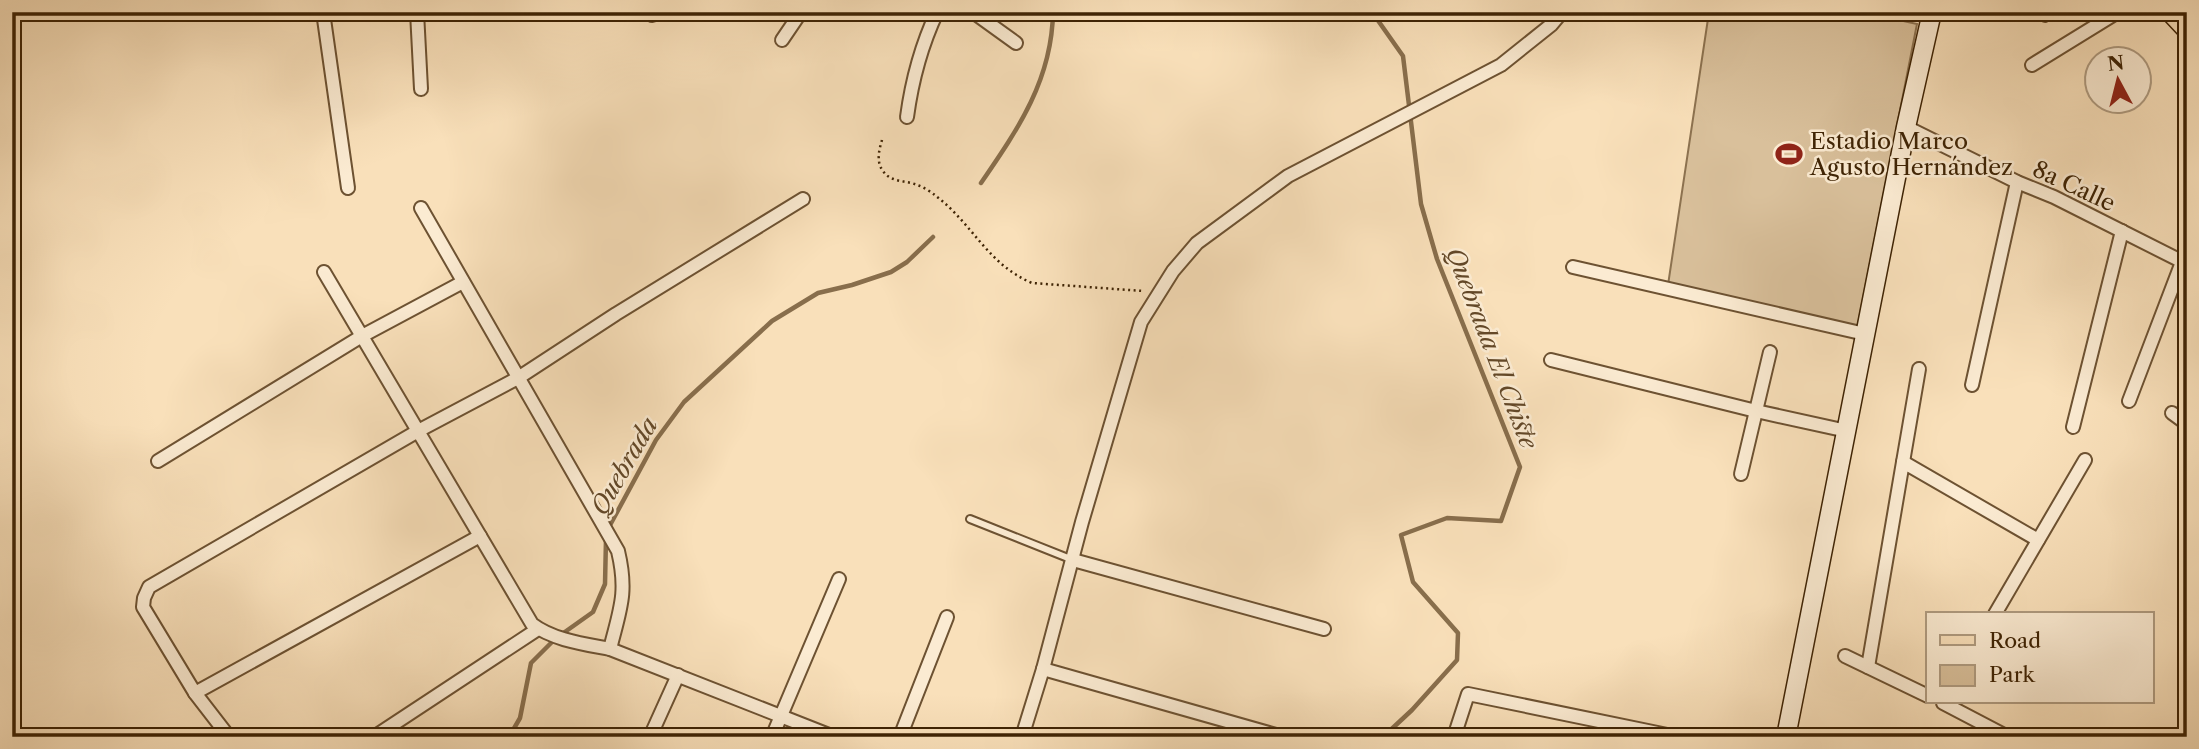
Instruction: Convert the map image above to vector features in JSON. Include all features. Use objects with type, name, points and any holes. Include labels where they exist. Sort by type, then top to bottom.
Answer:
[{"type":"main road","points":[[2172,12],[2187,28]]},
{"type":"street","points":[[323,12],[348,188]]},
{"type":"street","points":[[417,12],[421,89]]},
{"type":"street","points":[[782,40],[801,12]]},
{"type":"street","points":[[907,117],[911,87],[924,39],[937,12]]},
{"type":"street","points":[[972,12],[1016,43]]},
{"type":"street","points":[[1022,737],[1142,322],[1173,271],[1197,243],[1288,176],[1501,65],[1551,25],[1562,12]]},
{"type":"street","points":[[1786,737],[1906,127],[1932,12]]},
{"type":"street","points":[[2032,65],[2118,12]]},
{"type":"street","name":"8a Calle","points":[[1906,127],[2017,182],[2185,258]]},
{"type":"street","points":[[1972,386],[2017,182]]},
{"type":"street","points":[[229,737],[195,694],[143,607],[149,587],[418,431],[518,378],[803,199]]},
{"type":"street","points":[[421,208],[618,551],[625,592],[610,649]]},
{"type":"street","points":[[2073,428],[2122,231]]},
{"type":"street","points":[[2129,401],[2185,258]]},
{"type":"street","points":[[1573,267],[1865,334]]},
{"type":"street","points":[[324,272],[532,624],[572,642],[610,649],[834,737]]},
{"type":"street","points":[[158,461],[362,336],[463,282]]},
{"type":"street","points":[[1741,474],[1770,352]]},
{"type":"street","points":[[1551,360],[1847,431]]},
{"type":"street","points":[[1868,667],[1919,369]]},
{"type":"street","points":[[2172,413],[2187,424]]},
{"type":"street","points":[[1996,612],[2085,460]]},
{"type":"street","points":[[1903,462],[2038,540]]},
{"type":"street","points":[[195,694],[480,536]]},
{"type":"street","points":[[1073,560],[1324,629]]},
{"type":"street","points":[[772,737],[839,579]]},
{"type":"street","points":[[900,737],[947,617]]},
{"type":"street","points":[[374,737],[538,629]]},
{"type":"street","points":[[1845,656],[1926,695]]},
{"type":"street","points":[[1043,669],[1283,737]]},
{"type":"street","points":[[650,737],[678,676]]},
{"type":"street","points":[[1454,737],[1468,694],[1677,737]]},
{"type":"street","points":[[1945,704],[1986,732],[2008,737]]},
{"type":"lane","points":[[2032,12],[2045,18],[2057,12]]},
{"type":"lane","points":[[970,519],[1073,560]]},
{"type":"path","points":[[881,140],[878,156],[883,172],[893,180],[917,184],[950,207],[995,260],[1017,277],[1032,283],[1160,292]]},
{"type":"green space","name":"Estadio Marco Agusto Hernández","points":[[1709,12],[1862,12],[1917,24],[1857,329],[1668,285]]},
{"type":"waterway","name":"Quebrada","points":[[981,183],[1020,123],[1040,82],[1047,60],[1053,12]]},
{"type":"waterway","name":"Quebrada El Chiste","points":[[1372,12],[1403,56],[1421,204],[1437,259],[1520,467],[1501,521],[1447,518],[1401,535],[1413,582],[1458,633],[1457,660],[1412,710],[1383,737]]},
{"type":"waterway","name":"Quebrada","points":[[609,527],[656,440],[684,402],[772,321],[818,293],[891,272],[907,262],[933,237]]},
{"type":"waterway","name":"Quebrada","points":[[562,634],[593,612],[605,584],[606,539]]},
{"type":"waterway","name":"Quebrada","points":[[509,737],[520,718],[531,663],[555,639]]},
{"type":"place","name":"Estadio Marco Agusto Hernández","points":[[1789,154]]}]
